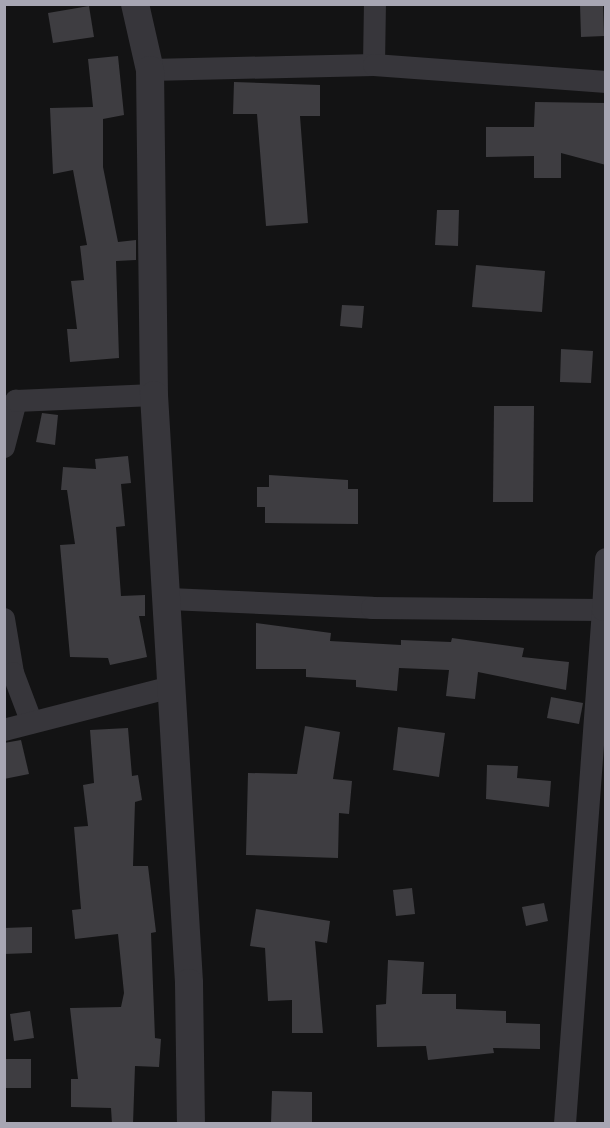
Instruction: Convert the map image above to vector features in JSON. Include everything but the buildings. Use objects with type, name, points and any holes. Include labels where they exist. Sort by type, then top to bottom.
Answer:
[{"type":"street","points":[[135,4],[150,70],[154,394],[169,599],[191,1124]]},
{"type":"street","points":[[374,65],[375,4]]},
{"type":"street","points":[[150,70],[374,65],[606,82]]},
{"type":"street","points":[[4,447],[10,401],[154,394]]},
{"type":"street","points":[[565,1124],[606,559]]},
{"type":"street","points":[[169,599],[372,608],[603,610]]},
{"type":"street","points":[[4,619],[13,673],[32,723]]},
{"type":"street","points":[[4,730],[171,687]]}]
